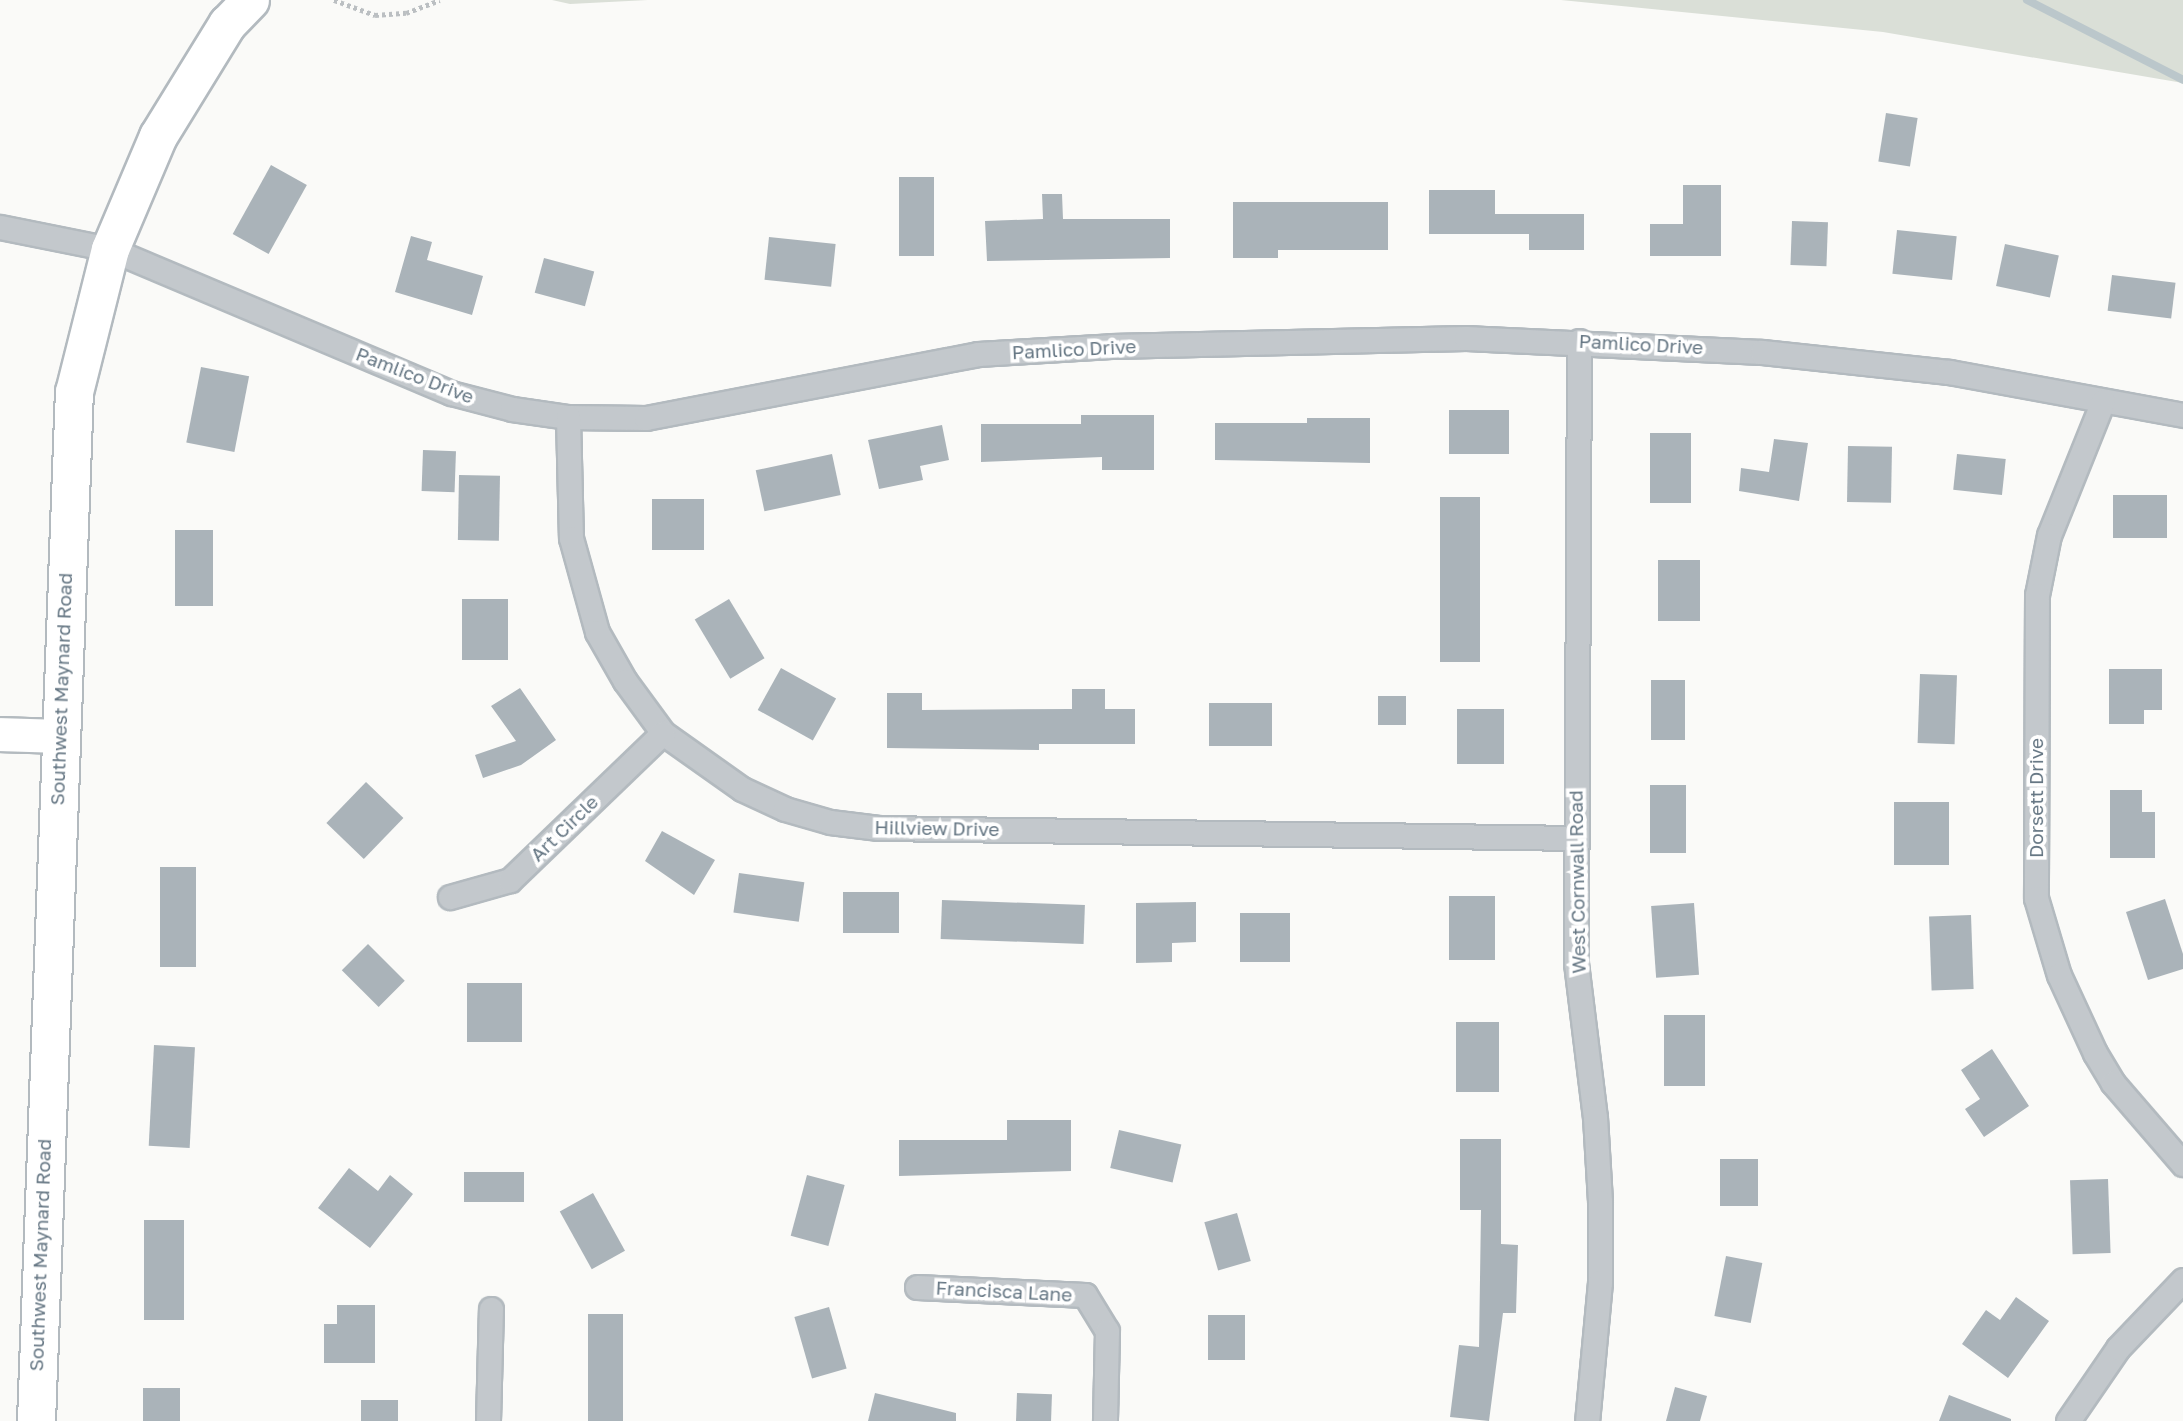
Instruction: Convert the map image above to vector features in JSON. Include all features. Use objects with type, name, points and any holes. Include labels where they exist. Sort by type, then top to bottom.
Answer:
[{"type":"main road","name":"Southwest Maynard Road","points":[[36,1421],[74,392],[110,249],[158,136],[228,24],[250,0]]},
{"type":"street","name":"Pamlico Drive","points":[[0,227],[110,249],[451,393],[512,409],[568,416],[646,418],[799,391],[905,367],[1041,349],[1345,339],[1579,341],[1762,352],[1936,371],[2183,415]]},
{"type":"street","name":"West Cornwall Road","points":[[1579,341],[1574,838],[1576,963],[1595,1116],[1600,1202],[1600,1282],[1587,1421]]},
{"type":"street","name":"Dorsett Drive","points":[[2103,401],[2049,535],[2037,595],[2036,898],[2060,975],[2095,1054],[2113,1083],[2183,1164]]},
{"type":"street","name":"Hillview Drive","points":[[568,416],[571,538],[584,598],[625,681],[663,733],[742,789],[830,822],[879,828],[1574,838]]},
{"type":"street","name":"Art Circle","points":[[450,897],[510,880],[663,733]]},
{"type":"street","points":[[0,734],[60,736]]},
{"type":"street","points":[[2068,1421],[2118,1348],[2183,1280]]},
{"type":"street","name":"Francisca Lane","points":[[917,1287],[1085,1295],[1107,1331],[1105,1421]]},
{"type":"street","points":[[488,1421],[491,1309]]},
{"type":"path","points":[[334,0],[374,15],[406,13],[440,0]]},
{"type":"shaded area","points":[[552,0],[648,0],[570,4]]},
{"type":"shaded area","points":[[1561,0],[2183,0],[2183,83],[1883,32]]},
{"type":"building","points":[[1886,113],[1918,118],[1910,166],[1878,161]]},
{"type":"building","points":[[271,165],[307,185],[269,254],[233,234]]},
{"type":"building","points":[[899,177],[934,177],[934,256],[899,256]]},
{"type":"building","points":[[1683,185],[1721,185],[1721,256],[1650,256],[1650,224],[1683,224]]},
{"type":"building","points":[[1429,190],[1495,190],[1495,214],[1584,214],[1584,250],[1529,250],[1529,234],[1429,234]]},
{"type":"building","points":[[1042,194],[1062,194],[1063,219],[1170,219],[1170,258],[987,261],[985,221],[1043,219]]},
{"type":"building","points":[[1233,202],[1388,202],[1388,250],[1278,250],[1278,258],[1233,258]]},
{"type":"building","points":[[1792,221],[1828,222],[1826,266],[1790,265]]},
{"type":"building","points":[[1897,230],[1957,236],[1952,280],[1892,274]]},
{"type":"building","points":[[411,236],[432,242],[427,260],[483,276],[472,315],[395,292]]},
{"type":"building","points":[[769,237],[836,244],[831,287],[765,280]]},
{"type":"building","points":[[2005,244],[2059,255],[2050,297],[1996,286]]},
{"type":"building","points":[[544,258],[594,271],[585,306],[535,293]]},
{"type":"building","points":[[2112,275],[2176,283],[2171,319],[2108,311]]},
{"type":"building","points":[[201,367],[249,376],[234,452],[186,443]]},
{"type":"building","points":[[1449,410],[1509,410],[1509,454],[1449,454]]},
{"type":"building","points":[[1081,415],[1154,415],[1154,470],[1102,470],[1102,457],[981,462],[981,424],[1081,424]]},
{"type":"building","points":[[1307,418],[1370,418],[1370,463],[1215,460],[1215,423],[1307,423]]},
{"type":"building","points":[[942,425],[949,460],[920,466],[923,480],[879,489],[868,440]]},
{"type":"building","points":[[1650,433],[1691,433],[1691,503],[1650,503]]},
{"type":"building","points":[[1774,439],[1808,443],[1799,501],[1739,491],[1741,468],[1769,472]]},
{"type":"building","points":[[1848,446],[1892,447],[1891,503],[1847,502]]},
{"type":"building","points":[[423,450],[456,451],[455,492],[422,491]]},
{"type":"building","points":[[832,454],[841,495],[764,511],[756,470]]},
{"type":"building","points":[[1957,454],[2006,459],[2002,495],[1953,490]]},
{"type":"building","points":[[459,475],[500,476],[499,541],[458,540]]},
{"type":"building","points":[[2113,495],[2167,495],[2167,538],[2113,538]]},
{"type":"building","points":[[1440,497],[1480,497],[1480,662],[1440,662]]},
{"type":"building","points":[[652,499],[704,499],[704,550],[652,550]]},
{"type":"building","points":[[175,530],[213,530],[213,606],[175,606]]},
{"type":"building","points":[[1658,560],[1700,560],[1700,621],[1658,621]]},
{"type":"building","points":[[462,599],[508,599],[508,660],[462,660]]},
{"type":"building","points":[[729,599],[765,658],[730,679],[695,620]]},
{"type":"building","points":[[781,668],[836,699],[813,741],[758,710]]},
{"type":"building","points":[[2109,669],[2162,669],[2162,710],[2144,710],[2144,724],[2109,724]]},
{"type":"building","points":[[1920,674],[1957,675],[1955,744],[1918,743]]},
{"type":"building","points":[[1651,680],[1685,680],[1685,740],[1651,740]]},
{"type":"building","points":[[520,688],[556,740],[521,765],[483,778],[475,755],[516,741],[491,706]]},
{"type":"building","points":[[1072,689],[1105,689],[1105,709],[1135,709],[1135,744],[1039,744],[1039,750],[887,748],[887,693],[922,693],[922,710],[1072,709]]},
{"type":"building","points":[[1378,696],[1406,696],[1406,725],[1378,725]]},
{"type":"building","points":[[1209,703],[1272,703],[1272,746],[1209,746]]},
{"type":"building","points":[[1457,709],[1504,709],[1504,764],[1457,764]]},
{"type":"building","points":[[366,782],[403,818],[364,859],[326,823]]},
{"type":"building","points":[[1650,785],[1686,785],[1686,853],[1650,853]]},
{"type":"building","points":[[2110,790],[2142,790],[2142,812],[2155,812],[2155,858],[2110,858]]},
{"type":"building","points":[[1894,802],[1949,802],[1949,865],[1894,865]]},
{"type":"building","points":[[662,831],[715,860],[694,895],[645,861]]},
{"type":"building","points":[[160,867],[196,867],[196,967],[160,967]]},
{"type":"building","points":[[739,873],[804,882],[799,922],[733,913]]},
{"type":"building","points":[[843,892],[899,892],[899,933],[843,933]]},
{"type":"building","points":[[1449,896],[1495,896],[1495,960],[1449,960]]},
{"type":"building","points":[[2165,899],[2183,954],[2183,969],[2148,980],[2126,912]]},
{"type":"building","points":[[942,900],[1085,905],[1084,944],[941,939]]},
{"type":"building","points":[[1196,902],[1196,942],[1172,943],[1172,962],[1136,963],[1136,903]]},
{"type":"building","points":[[1694,903],[1699,975],[1656,978],[1651,906]]},
{"type":"building","points":[[1240,913],[1290,913],[1290,962],[1240,962]]},
{"type":"building","points":[[1971,915],[1974,989],[1932,990],[1929,916]]},
{"type":"building","points":[[368,944],[405,981],[379,1007],[342,970]]},
{"type":"building","points":[[467,983],[522,983],[522,1042],[467,1042]]},
{"type":"building","points":[[1664,1015],[1705,1015],[1705,1086],[1664,1086]]},
{"type":"building","points":[[1456,1022],[1499,1022],[1499,1092],[1456,1092]]},
{"type":"building","points":[[154,1045],[195,1047],[190,1148],[149,1146]]},
{"type":"building","points":[[1992,1049],[2029,1106],[1984,1137],[1965,1109],[1980,1099],[1961,1070]]},
{"type":"building","points":[[1007,1120],[1071,1120],[1071,1171],[899,1176],[899,1140],[1007,1140]]},
{"type":"building","points":[[1119,1130],[1181,1144],[1173,1182],[1110,1168]]},
{"type":"building","points":[[1460,1139],[1501,1139],[1501,1244],[1518,1245],[1516,1313],[1503,1313],[1489,1421],[1450,1417],[1459,1345],[1479,1347],[1481,1210],[1460,1210]]},
{"type":"building","points":[[1720,1159],[1758,1159],[1758,1206],[1720,1206]]},
{"type":"building","points":[[349,1168],[378,1191],[390,1175],[413,1194],[370,1248],[318,1208]]},
{"type":"building","points":[[464,1172],[524,1172],[524,1202],[464,1202]]},
{"type":"building","points":[[807,1175],[845,1185],[828,1246],[791,1236]]},
{"type":"building","points":[[2108,1179],[2111,1253],[2073,1254],[2070,1180]]},
{"type":"building","points":[[593,1193],[625,1251],[592,1269],[560,1211]]},
{"type":"building","points":[[1237,1213],[1251,1261],[1218,1270],[1204,1222]]},
{"type":"building","points":[[144,1220],[184,1220],[184,1320],[144,1320]]},
{"type":"building","points":[[1726,1256],[1762,1263],[1751,1323],[1714,1316]]},
{"type":"building","points":[[2016,1297],[2049,1321],[2008,1378],[1962,1344],[1986,1310],[2000,1320]]},
{"type":"building","points":[[337,1305],[375,1305],[375,1363],[324,1363],[324,1324],[337,1324]]},
{"type":"building","points":[[829,1307],[847,1369],[812,1378],[794,1317]]},
{"type":"building","points":[[588,1314],[623,1314],[623,1421],[588,1421]]},
{"type":"building","points":[[1208,1315],[1245,1315],[1245,1360],[1208,1360]]},
{"type":"building","points":[[1675,1387],[1707,1396],[1700,1421],[1666,1421]]},
{"type":"building","points":[[143,1388],[180,1388],[180,1421],[143,1421]]},
{"type":"building","points":[[875,1393],[956,1413],[956,1421],[868,1421]]},
{"type":"building","points":[[1017,1393],[1052,1394],[1051,1421],[1016,1421]]},
{"type":"building","points":[[1949,1395],[2011,1419],[2011,1421],[1939,1421]]},
{"type":"building","points":[[361,1400],[398,1400],[398,1421],[361,1421]]},
{"type":"waterway","points":[[2027,0],[2183,80]]}]
